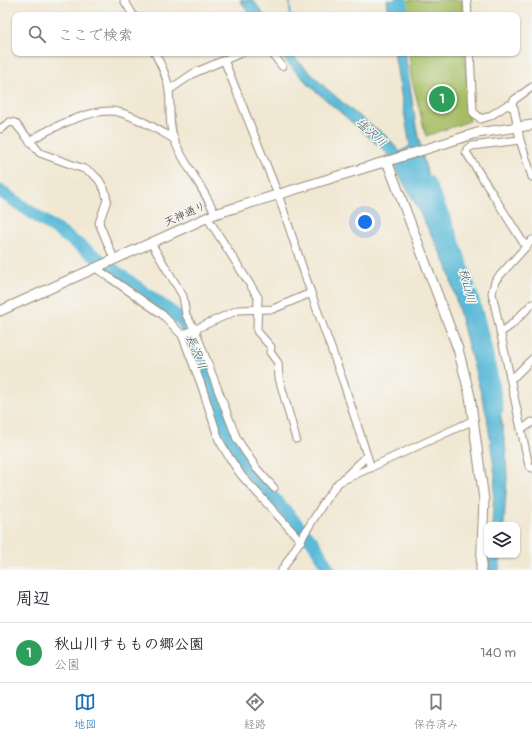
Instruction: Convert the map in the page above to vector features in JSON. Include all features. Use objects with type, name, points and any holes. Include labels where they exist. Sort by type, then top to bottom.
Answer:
[{"type":"street","points":[[124,0],[131,12]]},
{"type":"street","points":[[467,0],[468,12]]},
{"type":"street","points":[[157,56],[163,67],[169,90],[171,130],[174,139],[208,198],[211,216],[258,297],[259,310],[257,331],[271,347],[270,352],[278,363],[279,378],[296,439]]},
{"type":"street","points":[[169,90],[194,73],[234,56]]},
{"type":"street","points":[[274,56],[282,66]]},
{"type":"street","points":[[470,56],[473,112],[476,116],[481,119],[490,116],[507,105],[511,106]]},
{"type":"street","points":[[224,60],[278,194],[311,293],[344,384],[371,468]]},
{"type":"street","points":[[511,106],[514,100],[532,87]]},
{"type":"street","points":[[511,106],[514,108],[520,140],[532,177]]},
{"type":"street","points":[[29,141],[52,129],[107,110],[120,112],[174,139]]},
{"type":"street","points":[[0,129],[10,122],[14,123],[40,153],[84,169],[92,173],[99,180],[107,200],[99,223],[112,260]]},
{"type":"street","name":"天神通り","points":[[0,311],[211,216],[477,133],[532,125]]},
{"type":"street","points":[[520,140],[472,146],[467,149],[466,152],[526,247]]},
{"type":"street","points":[[388,161],[458,349],[470,396],[484,500],[481,570]]},
{"type":"street","points":[[532,240],[494,282],[492,292],[529,466],[532,468]]},
{"type":"street","points":[[151,243],[183,296],[186,315],[194,330],[237,439],[253,464],[274,488]]},
{"type":"street","points":[[97,267],[162,315],[174,325],[182,335],[202,384],[219,440],[241,475],[301,541]]},
{"type":"street","points":[[182,335],[238,310],[273,309],[311,293]]},
{"type":"street","points":[[500,334],[532,304]]},
{"type":"street","points":[[510,378],[515,376],[532,359]]},
{"type":"street","points":[[339,482],[474,420]]},
{"type":"street","points":[[521,428],[532,422]]},
{"type":"street","points":[[282,570],[326,499],[339,482],[367,456]]},
{"type":"green space","points":[[405,0],[462,0],[463,12],[406,12]]},
{"type":"green space","points":[[409,56],[465,56],[470,121],[426,136],[411,76]]},
{"type":"water","points":[[240,0],[253,0],[262,12],[248,12]]},
{"type":"water","points":[[387,0],[398,0],[400,12],[389,12]]},
{"type":"water","name":"塩沢川","points":[[281,56],[293,56],[326,88],[356,114],[385,135],[400,152],[410,146],[395,56],[405,56],[416,126],[424,162],[457,265],[501,417],[506,451],[507,478],[504,522],[492,522],[495,475],[487,416],[447,266],[414,201],[386,152],[310,86]]},
{"type":"water","points":[[490,558],[501,558],[499,570],[488,570]]},
{"type":"waterway","points":[[290,0],[290,12]]},
{"type":"waterway","name":"秋山川","points":[[401,0],[403,12]]},
{"type":"waterway","name":"秋山川","points":[[428,182],[462,265],[471,293],[486,351],[497,409]]},
{"type":"waterway","name":"長沢川","points":[[0,191],[92,254],[182,320],[193,340],[235,450],[253,475],[313,542],[329,570]]},
{"type":"place","name":"秋山川すももの郷公園","points":[[442,99]]}]
